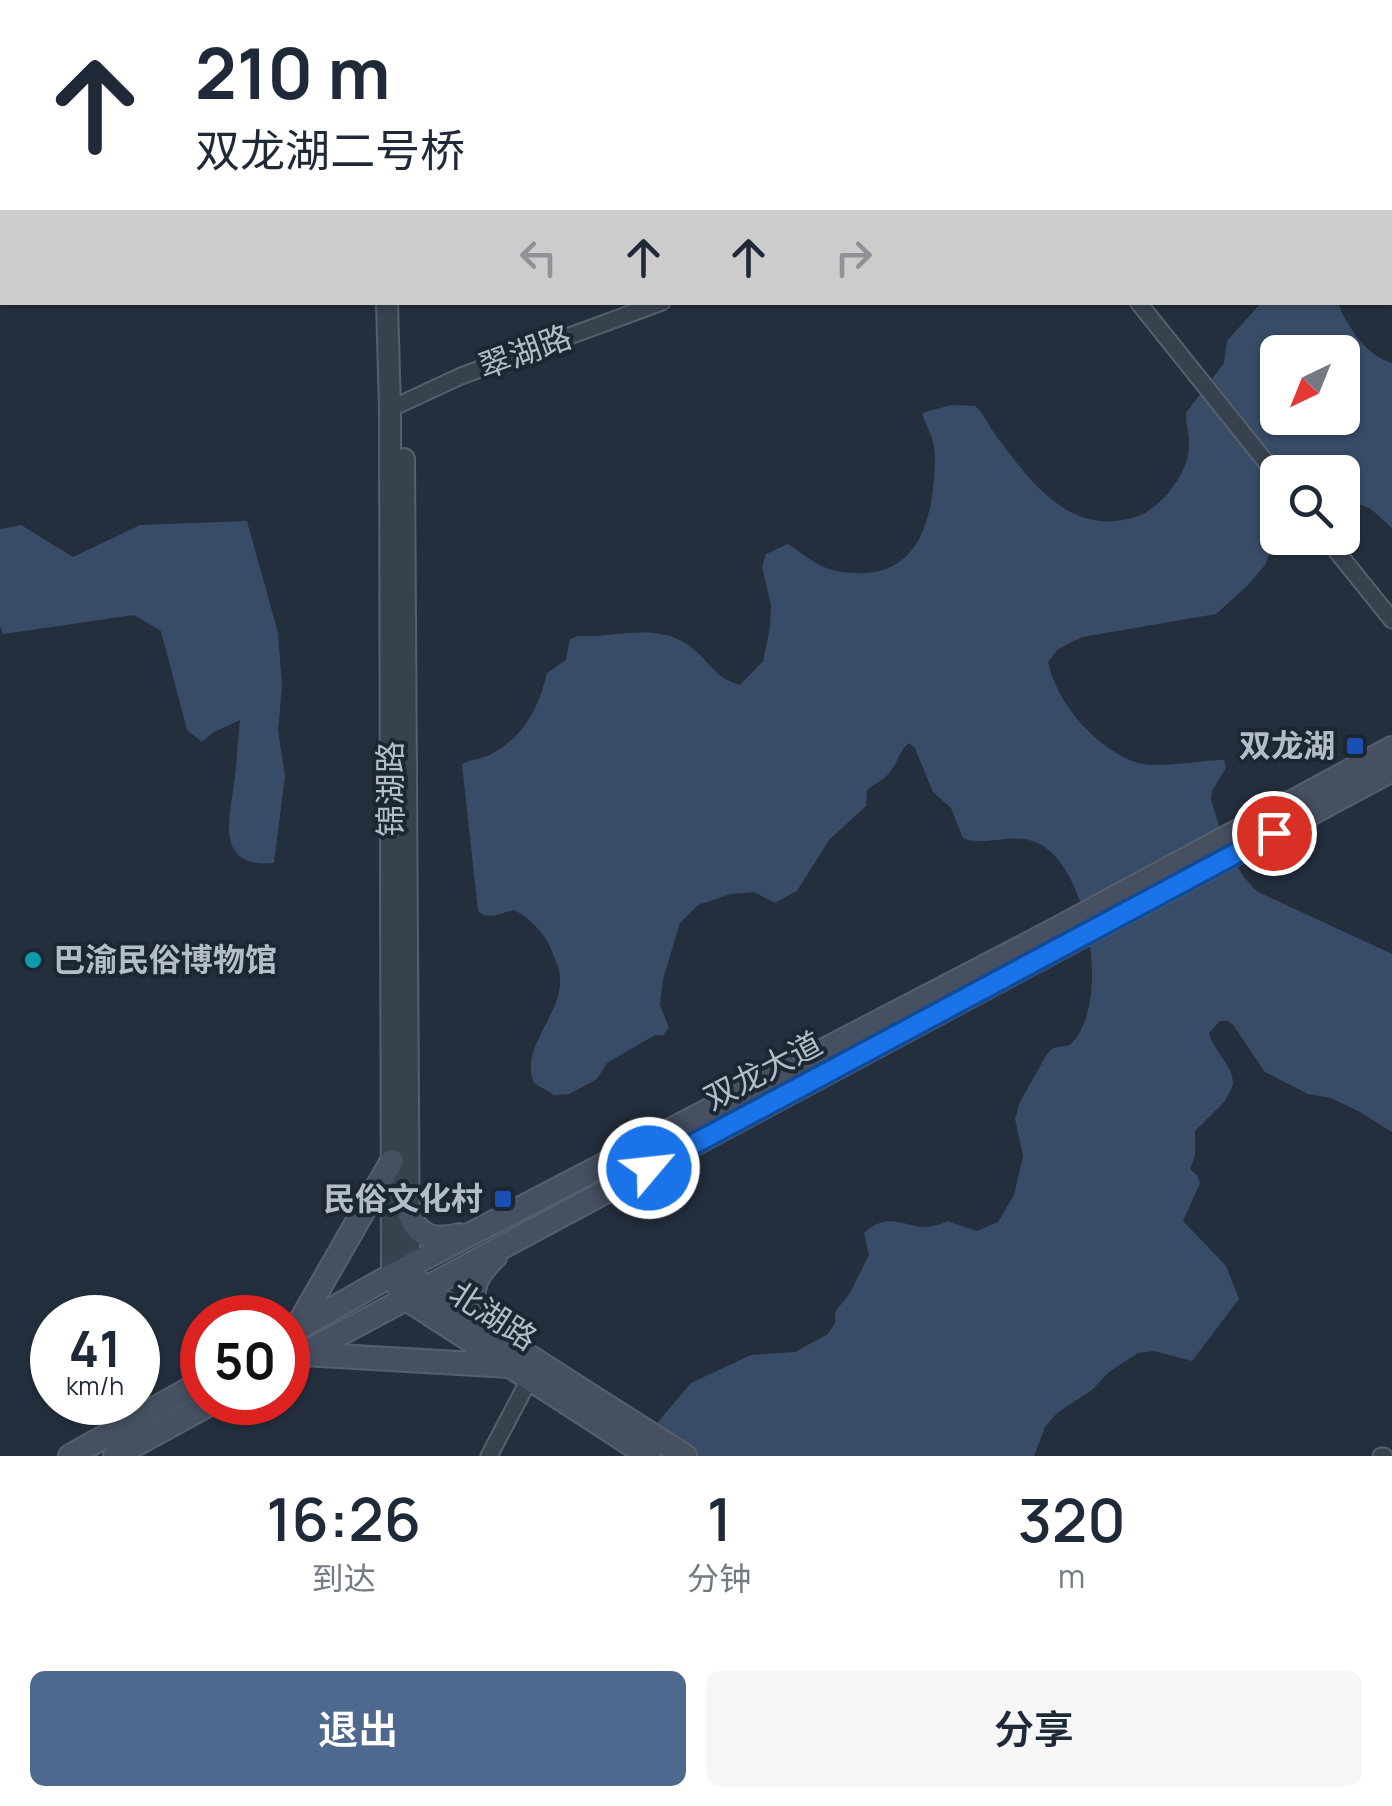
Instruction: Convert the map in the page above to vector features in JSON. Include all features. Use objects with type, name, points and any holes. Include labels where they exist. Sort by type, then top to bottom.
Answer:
[{"type":"main road","points":[[1054,942],[1268,826],[1392,748]]},
{"type":"main road","points":[[1268,826],[1392,770]]},
{"type":"main road","name":"双龙大道","points":[[310,1321],[477,1231],[1054,942]]},
{"type":"main road","name":"双龙大道","points":[[310,1350],[1054,942]]},
{"type":"main road","points":[[310,1300],[392,1161]]},
{"type":"main road","points":[[409,1213],[418,1230],[433,1238],[477,1231]]},
{"type":"main road","points":[[498,1336],[480,1316],[472,1294],[482,1269],[513,1240]]},
{"type":"main road","name":"北湖路","points":[[401,1270],[414,1293],[572,1395]]},
{"type":"main road","name":"北湖路","points":[[414,1293],[498,1336],[527,1369]]},
{"type":"main road","points":[[310,1359],[527,1369]]},
{"type":"main road","points":[[70,1456],[180,1394]]},
{"type":"main road","points":[[572,1395],[648,1456]]},
{"type":"main road","points":[[572,1395],[685,1456]]},
{"type":"main road","points":[[115,1456],[180,1420]]},
{"type":"street","name":"锦湖路","points":[[387,305],[397,405],[409,1213],[401,1270]]},
{"type":"street","name":"锦湖路","points":[[400,305],[392,1161],[401,1270]]},
{"type":"street","name":"翠湖路","points":[[397,405],[461,376],[654,305]]},
{"type":"street","points":[[1140,305],[1260,455]]},
{"type":"street","points":[[1340,555],[1392,620]]},
{"type":"street","points":[[490,1456],[527,1369]]},
{"type":"water","name":"双龙湖","points":[[1259,305],[1339,305],[1356,335],[1260,335],[1260,435],[1360,435],[1360,340],[1374,354],[1392,363],[1392,528],[1360,505],[1360,455],[1260,455],[1260,555],[1269,555],[1248,585],[1216,614],[1082,637],[1058,649],[1048,662],[1060,694],[1081,723],[1123,757],[1157,765],[1224,760],[1226,768],[1211,800],[1234,861],[1258,892],[1392,954],[1392,1132],[1331,1098],[1308,1094],[1265,1072],[1234,1026],[1220,1021],[1209,1033],[1231,1072],[1233,1085],[1225,1101],[1195,1131],[1195,1155],[1190,1169],[1200,1183],[1183,1221],[1226,1266],[1239,1299],[1192,1361],[1154,1351],[1138,1353],[1057,1413],[1045,1427],[1034,1456],[629,1456],[691,1383],[751,1355],[795,1352],[828,1334],[835,1323],[835,1312],[850,1293],[869,1255],[864,1233],[875,1225],[895,1221],[923,1227],[947,1221],[977,1231],[998,1222],[1014,1195],[1023,1156],[1015,1119],[1020,1102],[1047,1054],[1053,1048],[1070,1045],[1083,1026],[1090,1000],[1092,971],[1082,908],[1056,857],[1038,843],[963,838],[951,808],[933,792],[915,748],[909,743],[887,776],[867,790],[866,806],[829,840],[797,891],[775,903],[754,892],[731,894],[698,905],[680,923],[663,979],[660,1005],[669,1028],[663,1035],[655,1035],[607,1063],[597,1079],[569,1094],[554,1095],[534,1083],[531,1070],[536,1044],[559,993],[558,967],[545,938],[525,917],[514,910],[491,916],[478,911],[462,764],[486,757],[514,738],[535,709],[547,673],[566,660],[570,639],[578,636],[647,633],[673,637],[693,649],[723,677],[740,685],[763,661],[770,628],[771,605],[762,567],[766,554],[788,544],[823,566],[857,573],[890,567],[913,548],[928,517],[935,470],[933,442],[922,413],[951,405],[975,406],[1025,472],[1056,503],[1093,520],[1114,521],[1138,516],[1157,505],[1180,476],[1188,454],[1186,413],[1224,363],[1227,341]]},
{"type":"water","points":[[247,521],[278,633],[282,687],[278,730],[285,776],[274,863],[241,858],[230,837],[240,720],[202,742],[187,730],[161,631],[134,615],[3,634],[0,626],[0,529],[21,525],[73,557],[140,525]]},
{"type":"place","name":"双龙湖","points":[[1355,746]]},
{"type":"place","name":"巴渝民俗博物馆","points":[[33,960]]},
{"type":"place","name":"民俗文化村","points":[[503,1199]]},
{"type":"route","points":[[649,1168],[1274,833]]}]
